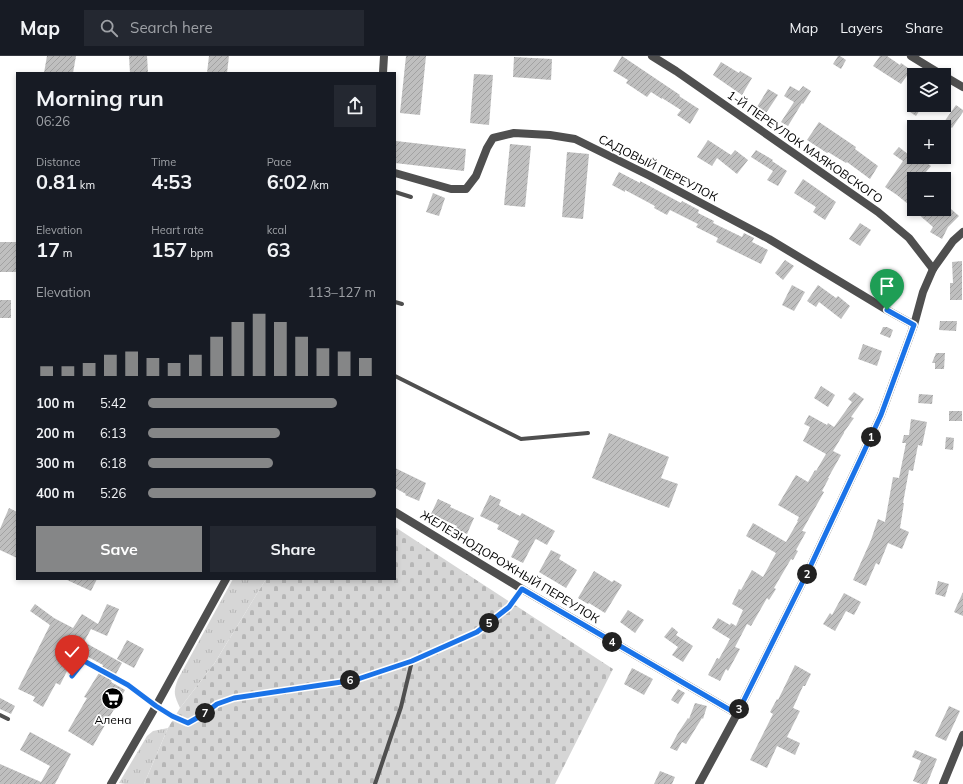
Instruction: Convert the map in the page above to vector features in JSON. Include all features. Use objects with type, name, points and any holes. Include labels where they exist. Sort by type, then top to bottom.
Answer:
[{"type":"street","points":[[383,72],[384,56]]},
{"type":"street","name":"1-Й ПЕРЕУЛОК МАЯКОВСКОГО","points":[[652,56],[676,71],[878,212],[909,238],[933,269]]},
{"type":"street","points":[[911,56],[930,68]]},
{"type":"street","points":[[951,80],[963,87]]},
{"type":"street","name":"САДОВЫЙ ПЕРЕУЛОК","points":[[396,173],[451,189],[466,189],[476,176],[487,148],[493,138],[514,133],[550,135],[576,139],[769,239],[914,325]]},
{"type":"street","points":[[699,784],[737,714],[811,565],[881,415],[914,325],[923,292],[933,269],[953,241],[963,232]]},
{"type":"street","name":"ЖЕЛЕЗНОДОРОЖНЫЙ ПЕРЕУЛОК","points":[[396,513],[522,589],[737,714]]},
{"type":"street","points":[[111,784],[225,580]]},
{"type":"street","points":[[942,784],[963,735]]},
{"type":"lane","points":[[396,192],[411,197]]},
{"type":"lane","points":[[396,302],[402,304]]},
{"type":"lane","points":[[396,376],[521,439],[588,433]]},
{"type":"lane","points":[[72,676],[84,661],[128,685],[172,716],[188,723],[204,714],[217,704],[234,698],[355,680],[412,661],[477,632],[509,607],[522,589]]},
{"type":"lane","points":[[375,784],[401,706],[412,661]]},
{"type":"lane","points":[[0,715],[8,719]]},
{"type":"green space","points":[[396,528],[613,669],[555,784],[144,784],[168,728],[180,708],[214,664],[265,580],[396,580]]},
{"type":"green space","points":[[232,580],[265,580],[214,664],[180,708],[175,694],[175,687]]},
{"type":"green space","points":[[168,728],[144,784],[119,783],[147,736],[153,731]]},
{"type":"building","points":[[47,56],[76,56],[73,72],[44,72]]},
{"type":"building","points":[[129,56],[147,56],[148,72],[130,72]]},
{"type":"building","points":[[209,56],[229,56],[227,72],[207,72]]},
{"type":"building","points":[[406,56],[426,56],[420,115],[400,113]]},
{"type":"building","points":[[622,56],[699,109],[690,124],[677,115],[681,110],[651,92],[647,97],[626,83],[628,80],[613,71]]},
{"type":"building","points":[[838,56],[846,60],[841,69],[833,64]]},
{"type":"building","points":[[880,56],[887,56],[900,65],[901,63],[908,68],[907,76],[901,84],[873,66]]},
{"type":"building","points":[[514,57],[552,59],[551,80],[513,77]]},
{"type":"building","points":[[721,62],[739,73],[740,71],[752,78],[742,95],[713,75]]},
{"type":"building","points":[[474,74],[493,75],[489,125],[470,123]]},
{"type":"building","points":[[790,86],[799,91],[803,86],[811,91],[788,126],[781,122],[794,102],[784,96]]},
{"type":"building","points":[[768,89],[778,95],[766,113],[757,107]]},
{"type":"building","points":[[956,105],[963,110],[952,128],[951,120],[945,120]]},
{"type":"building","points":[[910,112],[919,112],[916,116]]},
{"type":"building","points":[[819,122],[856,147],[855,149],[878,166],[870,179],[847,162],[846,163],[828,152],[827,153],[807,140]]},
{"type":"building","points":[[708,140],[731,155],[735,150],[748,160],[737,174],[717,158],[712,166],[697,157]]},
{"type":"building","points":[[396,141],[466,149],[464,171],[396,163]]},
{"type":"building","points":[[510,144],[531,146],[525,207],[504,205]]},
{"type":"building","points":[[899,147],[907,153],[907,164],[928,164],[931,166],[926,172],[907,172],[907,203],[885,187],[903,161],[893,154]]},
{"type":"building","points":[[756,150],[773,160],[772,161],[787,171],[778,186],[767,180],[773,171],[751,157]]},
{"type":"building","points":[[567,152],[589,154],[583,219],[562,217]]},
{"type":"building","points":[[619,172],[640,183],[640,181],[681,203],[682,201],[699,210],[698,213],[714,221],[713,223],[742,237],[744,233],[754,238],[752,242],[768,250],[761,264],[716,242],[718,238],[696,227],[698,224],[670,210],[667,215],[654,208],[655,206],[625,190],[625,192],[612,185]]},
{"type":"building","points":[[803,179],[836,202],[825,220],[813,212],[816,207],[794,193]]},
{"type":"building","points":[[433,193],[445,198],[439,216],[426,212]]},
{"type":"building","points":[[951,209],[959,216],[948,227],[942,239],[930,232],[933,227],[920,216],[951,216]]},
{"type":"building","points":[[860,223],[871,230],[860,246],[849,239]]},
{"type":"building","points":[[0,242],[16,242],[16,272],[0,272]]},
{"type":"building","points":[[785,260],[794,266],[783,280],[775,273]]},
{"type":"building","points":[[962,261],[962,300],[950,300],[950,283],[953,283],[952,262]]},
{"type":"building","points":[[792,285],[805,292],[794,311],[782,305]]},
{"type":"building","points":[[818,285],[836,298],[838,296],[850,306],[841,319],[819,302],[816,307],[807,301]]},
{"type":"building","points":[[0,300],[11,300],[11,318],[0,318]]},
{"type":"building","points":[[940,321],[957,321],[956,331],[939,330]]},
{"type":"building","points":[[883,327],[893,330],[890,338],[880,334]]},
{"type":"building","points":[[863,344],[882,351],[877,366],[858,359]]},
{"type":"building","points":[[936,353],[945,353],[944,369],[935,369],[935,363],[932,363]]},
{"type":"building","points":[[821,386],[835,395],[828,407],[814,398]]},
{"type":"building","points":[[854,392],[864,399],[851,417],[854,418],[833,451],[841,455],[822,491],[824,492],[802,531],[806,532],[796,550],[798,551],[793,560],[791,559],[774,588],[776,589],[769,600],[767,598],[751,626],[747,624],[735,647],[740,649],[728,671],[726,669],[720,681],[708,675],[730,639],[712,628],[718,618],[730,625],[731,623],[736,626],[743,610],[732,604],[739,589],[741,590],[752,570],[763,577],[776,553],[746,536],[753,523],[786,542],[799,517],[778,505],[796,475],[808,482],[826,454],[803,441],[810,427],[804,424],[809,415],[827,425],[828,423],[834,427],[852,402],[848,399]]},
{"type":"building","points":[[919,394],[933,395],[932,404],[918,403]]},
{"type":"building","points":[[949,411],[962,411],[962,421],[949,421]]},
{"type":"building","points":[[911,419],[927,422],[922,446],[918,445],[913,471],[909,470],[903,503],[900,528],[909,532],[902,549],[888,543],[879,565],[876,563],[866,586],[853,580],[871,540],[878,519],[885,522],[893,477],[899,478],[906,443],[902,443],[904,435],[909,435]]},
{"type":"building","points":[[609,433],[669,457],[661,478],[678,484],[669,508],[592,478]]},
{"type":"building","points":[[946,437],[954,438],[953,450],[945,449]]},
{"type":"building","points":[[396,468],[426,483],[419,501],[405,495],[406,494],[396,489]]},
{"type":"building","points":[[490,495],[501,500],[499,505],[520,516],[522,513],[555,531],[547,545],[536,539],[523,563],[511,557],[519,541],[497,529],[499,525],[480,516]]},
{"type":"building","points":[[438,499],[451,505],[450,507],[474,518],[467,534],[456,529],[457,526],[431,514]]},
{"type":"building","points":[[9,508],[16,512],[16,558],[0,550],[0,529]]},
{"type":"building","points":[[551,550],[561,555],[559,559],[577,570],[566,588],[539,572]]},
{"type":"building","points":[[594,571],[612,582],[614,580],[622,585],[605,613],[578,598]]},
{"type":"building","points":[[67,580],[96,580],[91,591]]},
{"type":"building","points":[[938,581],[949,584],[945,597],[935,594]]},
{"type":"building","points":[[963,592],[963,616],[954,612]]},
{"type":"building","points":[[844,593],[861,602],[854,615],[846,611],[835,631],[823,624],[830,613],[832,615]]},
{"type":"building","points":[[35,604],[54,618],[73,628],[82,614],[98,624],[107,604],[119,609],[107,636],[91,629],[84,642],[122,663],[116,674],[77,651],[60,685],[56,683],[43,707],[33,701],[35,697],[18,689],[50,625],[30,611]]},
{"type":"building","points":[[628,610],[644,620],[635,633],[620,622]]},
{"type":"building","points":[[672,627],[678,632],[676,635],[693,646],[683,662],[672,655],[678,647],[664,637]]},
{"type":"building","points":[[127,640],[144,649],[134,668],[117,659]]},
{"type":"building","points":[[795,665],[811,674],[805,686],[803,686],[793,708],[800,711],[787,737],[800,743],[795,755],[777,746],[767,768],[750,760],[773,714],[770,712],[777,699],[778,700]]},
{"type":"building","points":[[632,668],[653,679],[644,695],[624,684]]},
{"type":"building","points":[[99,673],[112,680],[111,682],[125,690],[93,746],[68,731],[87,698],[84,697]]},
{"type":"building","points":[[678,689],[685,693],[678,704],[671,700]]},
{"type":"building","points":[[0,698],[15,706],[11,714],[0,709]]},
{"type":"building","points":[[695,703],[707,706],[703,719],[702,718],[686,744],[682,742],[677,751],[670,748],[678,733],[688,718],[689,719]]},
{"type":"building","points":[[949,706],[960,711],[946,741],[935,736]]},
{"type":"building","points":[[30,732],[71,754],[55,784],[0,784],[0,764],[41,782],[50,766],[20,750]]},
{"type":"building","points":[[915,750],[937,759],[927,784],[921,784],[913,781],[921,761],[912,757]]},
{"type":"building","points":[[660,771],[675,777],[672,784],[654,784]]},
{"type":"place","name":"Алена","points":[[113,699]]},
{"type":"route","points":[[72,676],[84,661],[128,685],[172,716],[188,723],[204,714],[217,704],[234,698],[355,680],[412,661],[477,632],[509,607],[522,589],[737,714],[811,565],[881,415],[914,325],[887,310]]}]
